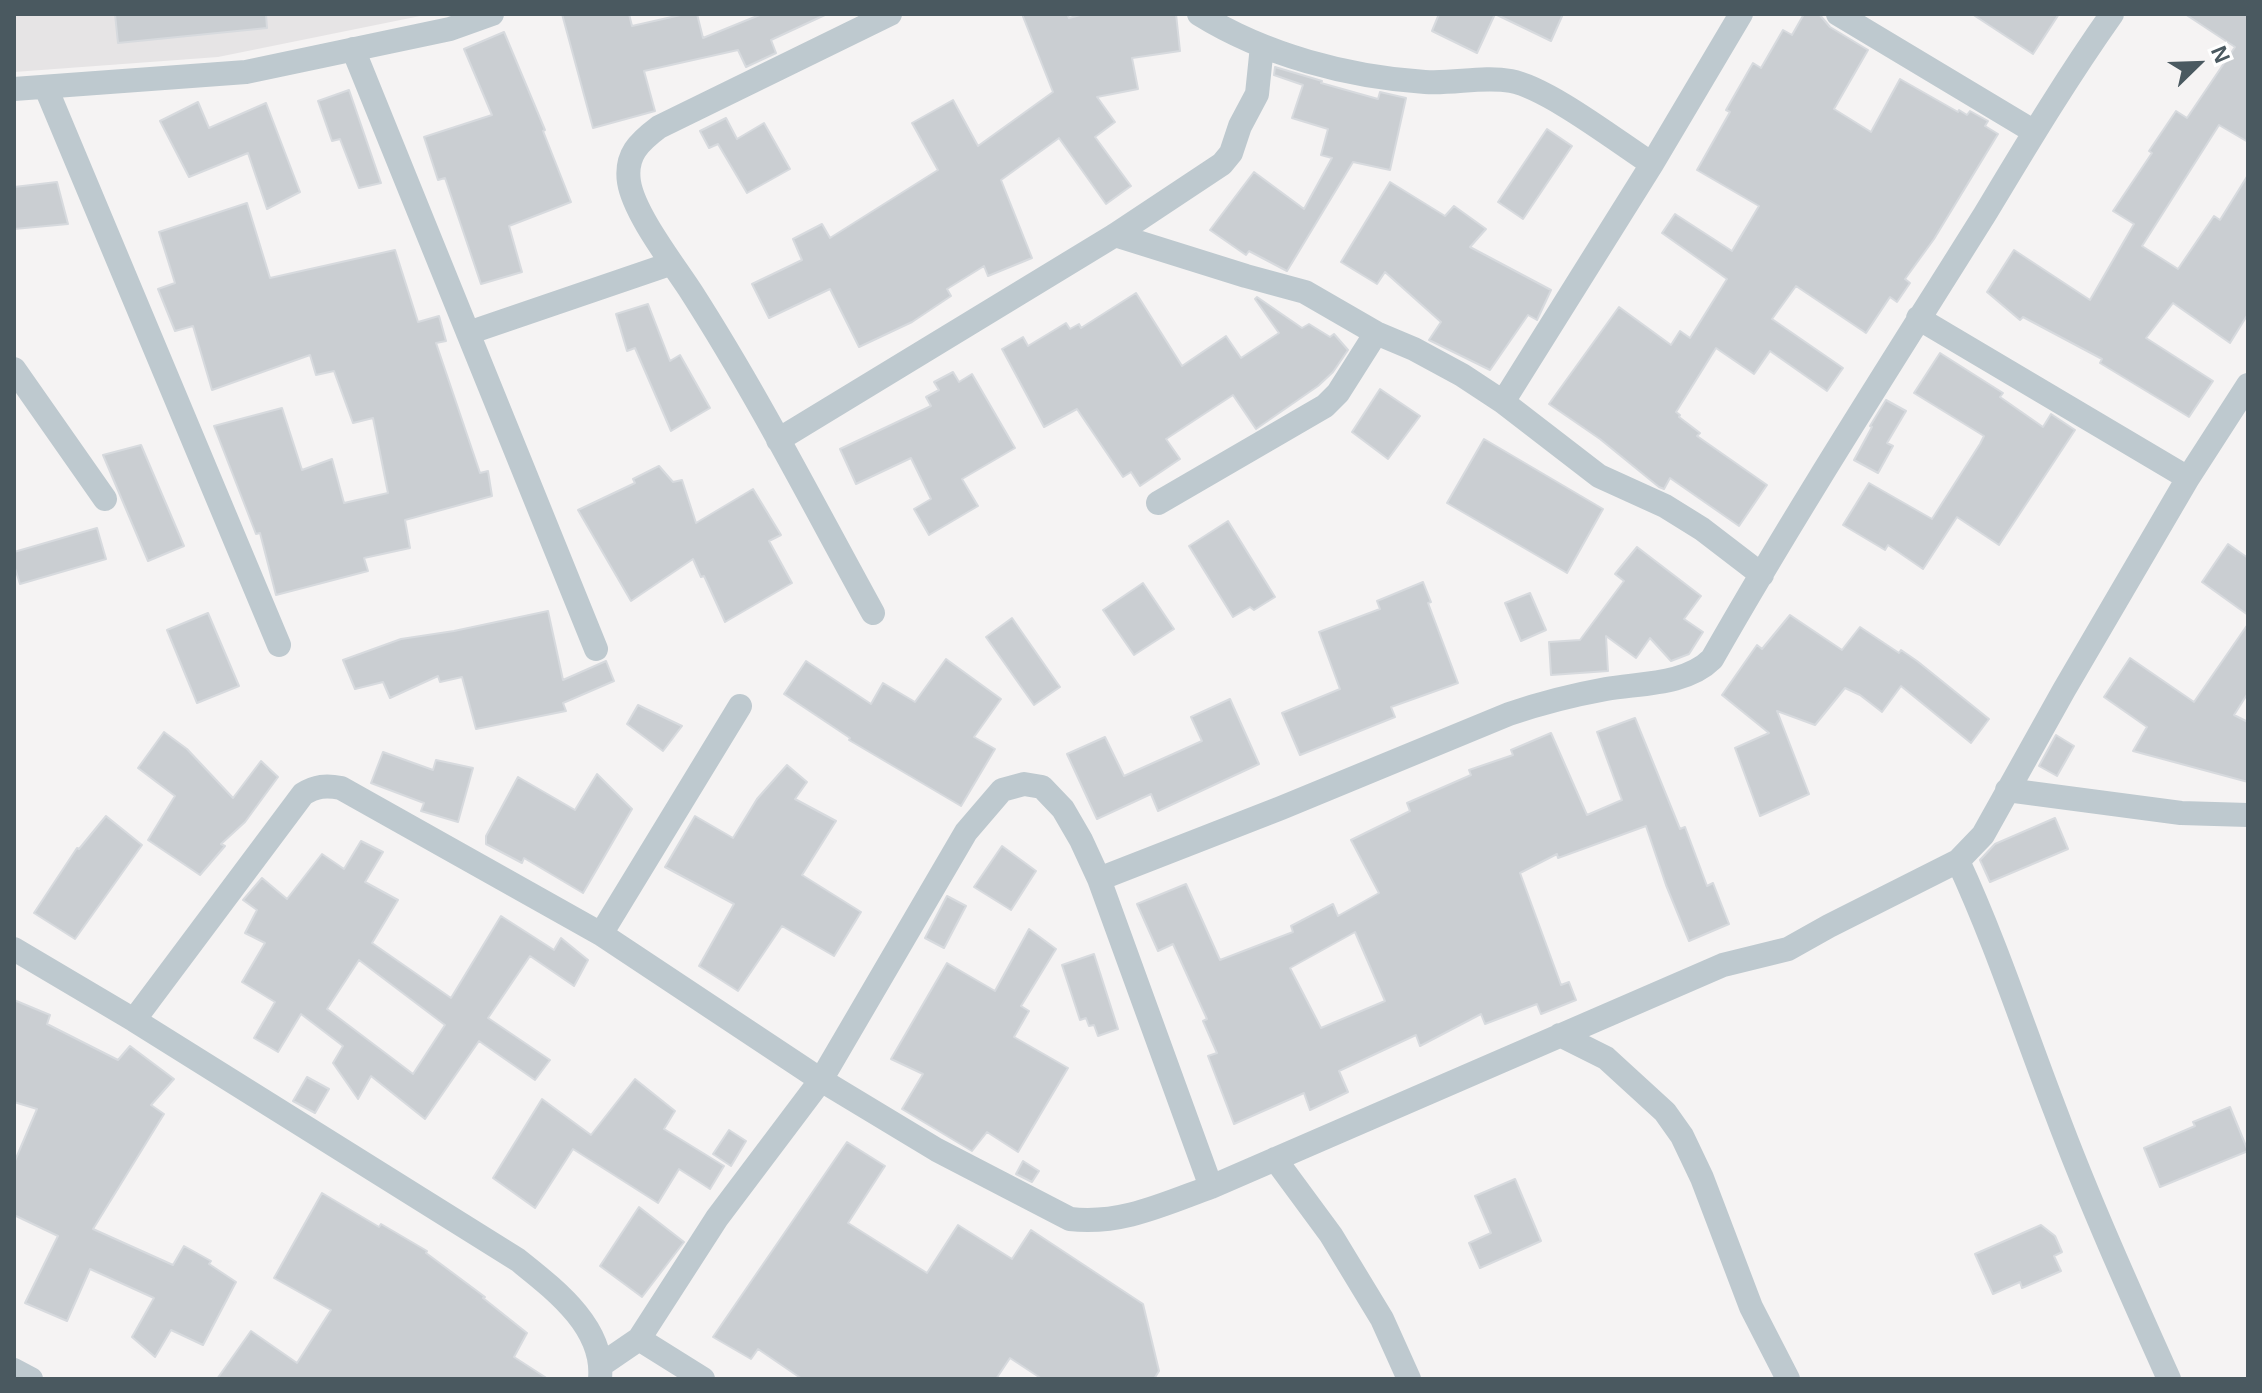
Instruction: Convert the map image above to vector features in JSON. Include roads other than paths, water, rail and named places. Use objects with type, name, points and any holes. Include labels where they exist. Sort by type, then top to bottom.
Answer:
[{"type":"street","points":[[14,89],[246,72],[450,29],[492,14]]},
{"type":"street","points":[[873,613],[778,440],[691,291],[670,264],[629,184],[629,163],[636,145],[659,127],[890,14]]},
{"type":"street","points":[[1199,14],[1227,31],[1262,46],[1359,74],[1430,83],[1484,79],[1513,81],[1542,92],[1652,164]]},
{"type":"street","points":[[1503,402],[1652,164],[1741,14]]},
{"type":"street","points":[[1838,14],[2033,131]]},
{"type":"street","points":[[1099,879],[1296,803],[1509,714],[1545,702],[1604,689],[1683,677],[1704,668],[2033,131],[2112,14]]},
{"type":"street","points":[[778,440],[1115,235],[1222,164],[1231,153],[1240,126],[1257,94],[1262,46]]},
{"type":"street","points":[[353,49],[596,649]]},
{"type":"street","points":[[46,88],[279,645]]},
{"type":"street","points":[[1115,235],[1305,292],[1376,333],[1414,349],[1503,402],[1599,476],[1665,506],[1702,529],[1762,575]]},
{"type":"street","points":[[468,333],[670,264]]},
{"type":"street","points":[[1918,318],[2188,478]]},
{"type":"street","points":[[1158,503],[1325,406],[1346,381],[1376,333]]},
{"type":"street","points":[[14,369],[105,499]]},
{"type":"street","points":[[134,1020],[303,794],[314,787],[328,785],[341,788],[601,934],[821,1080],[937,1150],[1070,1219],[1093,1221],[1130,1217],[1211,1187],[1723,965],[1788,949],[1958,861],[1983,835],[2188,478],[2248,385]]},
{"type":"street","points":[[601,934],[740,706]]},
{"type":"street","points":[[14,949],[134,1020],[518,1260],[561,1295],[580,1316],[601,1372],[639,1339],[717,1218],[821,1080],[966,832],[1002,790],[1024,784],[1042,787],[1063,809],[1099,879],[1211,1187]]},
{"type":"street","points":[[2007,790],[2181,813],[2248,815]]},
{"type":"street","points":[[1958,861],[1993,941],[2055,1112],[2121,1273],[2169,1379]]},
{"type":"street","points":[[1560,1035],[1606,1058],[1665,1112],[1682,1136],[1702,1178],[1751,1307],[1788,1379]]},
{"type":"street","points":[[1275,1159],[1331,1235],[1382,1319],[1409,1379]]},
{"type":"street","points":[[639,1339],[703,1379]]},
{"type":"street","points":[[14,1370],[31,1379]]}]
